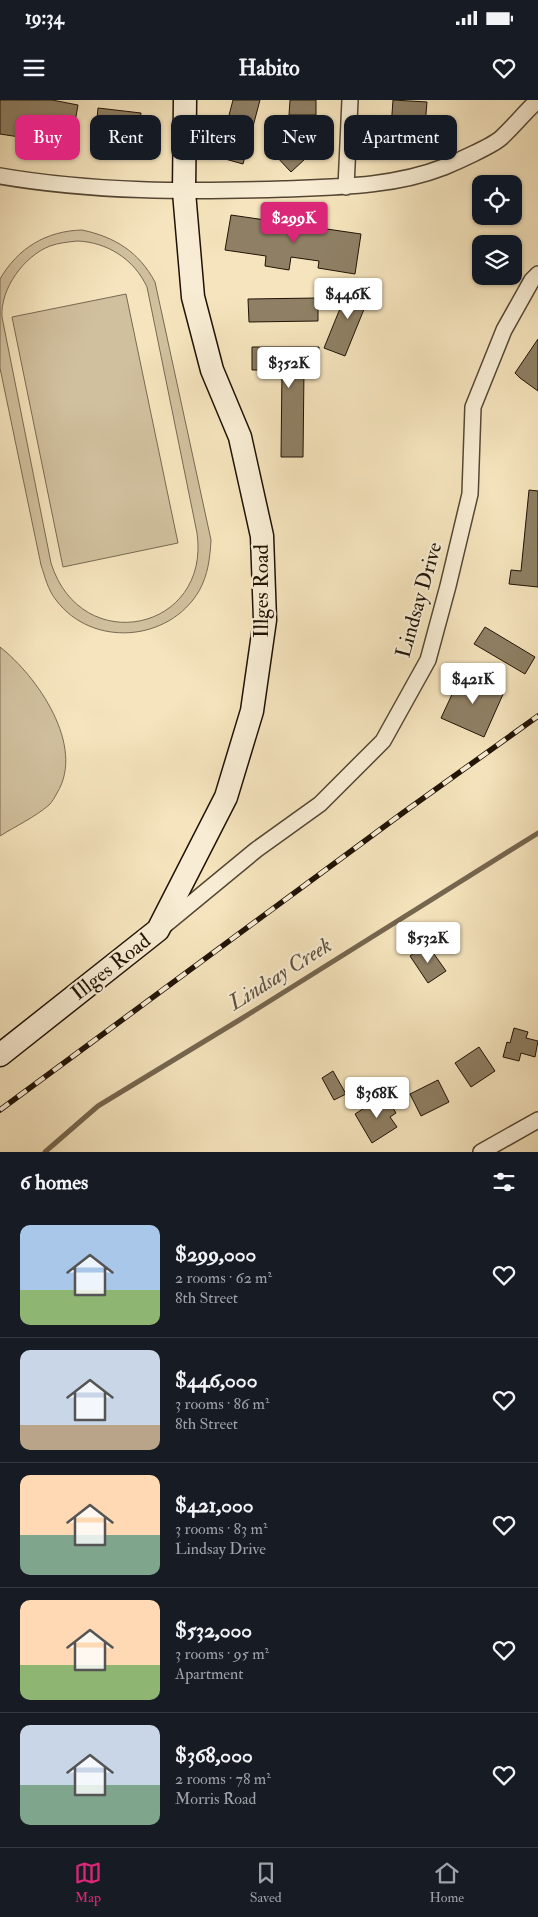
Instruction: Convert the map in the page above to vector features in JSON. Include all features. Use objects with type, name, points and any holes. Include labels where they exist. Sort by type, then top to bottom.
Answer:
[{"type":"street","name":"Illges Road","points":[[0,1055],[158,930],[226,797],[252,711],[265,620],[262,536],[240,437],[212,370],[193,297],[184,192],[186,100]]},
{"type":"street","points":[[346,186],[350,100]]},
{"type":"street","points":[[520,100],[520,116]]},
{"type":"street","points":[[0,176],[104,188],[184,192],[346,186],[396,180],[443,168],[500,139],[520,116],[538,100]]},
{"type":"street","name":"Lindsay Drive","points":[[158,930],[256,850],[320,804],[383,741],[428,660],[448,586],[470,494],[473,406],[504,330],[532,280],[538,274]]},
{"type":"street","points":[[482,1152],[538,1120]]},
{"type":"shaded area","points":[[82,230],[94,233],[125,247],[149,271],[155,282],[211,540],[205,579],[199,591],[186,608],[169,621],[150,629],[130,633],[109,632],[89,626],[71,615],[51,592],[41,565],[0,368],[0,279],[15,258],[34,243],[69,231]],"holes":[[[77,241],[88,242],[109,249],[127,260],[135,268],[147,287],[197,533],[196,566],[184,593],[165,611],[140,621],[114,622],[88,613],[66,593],[51,563],[2,317],[2,306],[9,285],[31,257],[56,244]]]},
{"type":"shaded area","points":[[126,294],[178,543],[63,567],[12,317]]},
{"type":"shaded area","points":[[0,647],[29,675],[42,694],[53,713],[66,754],[64,774],[57,793],[49,805],[38,814],[0,836]]},
{"type":"building","points":[[0,100],[52,100],[78,105],[76,115],[15,115],[15,136],[0,134]]},
{"type":"building","points":[[233,100],[260,100],[254,123],[254,115],[229,115]]},
{"type":"building","points":[[290,100],[316,100],[316,115],[289,115]]},
{"type":"building","points":[[393,100],[427,102],[426,115],[392,115]]},
{"type":"building","points":[[98,108],[141,113],[141,115],[97,115]]},
{"type":"building","points":[[229,160],[244,160],[243,164]]},
{"type":"building","points":[[280,160],[304,160],[291,172]]},
{"type":"building","points":[[231,215],[361,234],[355,274],[318,268],[319,261],[291,257],[289,270],[265,266],[266,256],[225,250]]},
{"type":"building","points":[[350,284],[371,292],[345,356],[324,348]]},
{"type":"building","points":[[318,298],[318,321],[249,322],[248,299]]},
{"type":"building","points":[[538,339],[538,391],[515,373]]},
{"type":"building","points":[[252,347],[319,347],[319,369],[304,369],[303,457],[281,457],[282,370],[252,370]]},
{"type":"building","points":[[529,490],[538,491],[538,587],[509,584],[511,570],[521,571]]},
{"type":"building","points":[[485,627],[535,657],[525,674],[474,644]]},
{"type":"building","points":[[462,673],[504,692],[484,737],[441,718]]},
{"type":"building","points":[[427,944],[446,971],[428,983],[410,956]]},
{"type":"building","points":[[514,1028],[528,1032],[526,1038],[538,1041],[535,1057],[521,1053],[519,1061],[503,1057],[507,1042],[510,1043]]},
{"type":"building","points":[[479,1047],[495,1071],[471,1087],[455,1063]]},
{"type":"building","points":[[333,1071],[346,1094],[334,1100],[322,1078]]},
{"type":"building","points":[[438,1080],[449,1102],[421,1116],[410,1094]]},
{"type":"building","points":[[385,1095],[396,1113],[390,1117],[397,1127],[372,1143],[355,1114]]},
{"type":"waterway","name":"Lindsay Creek","points":[[45,1152],[98,1106],[538,833]]},
{"type":"railway","points":[[0,1110],[404,812],[538,716]]}]
